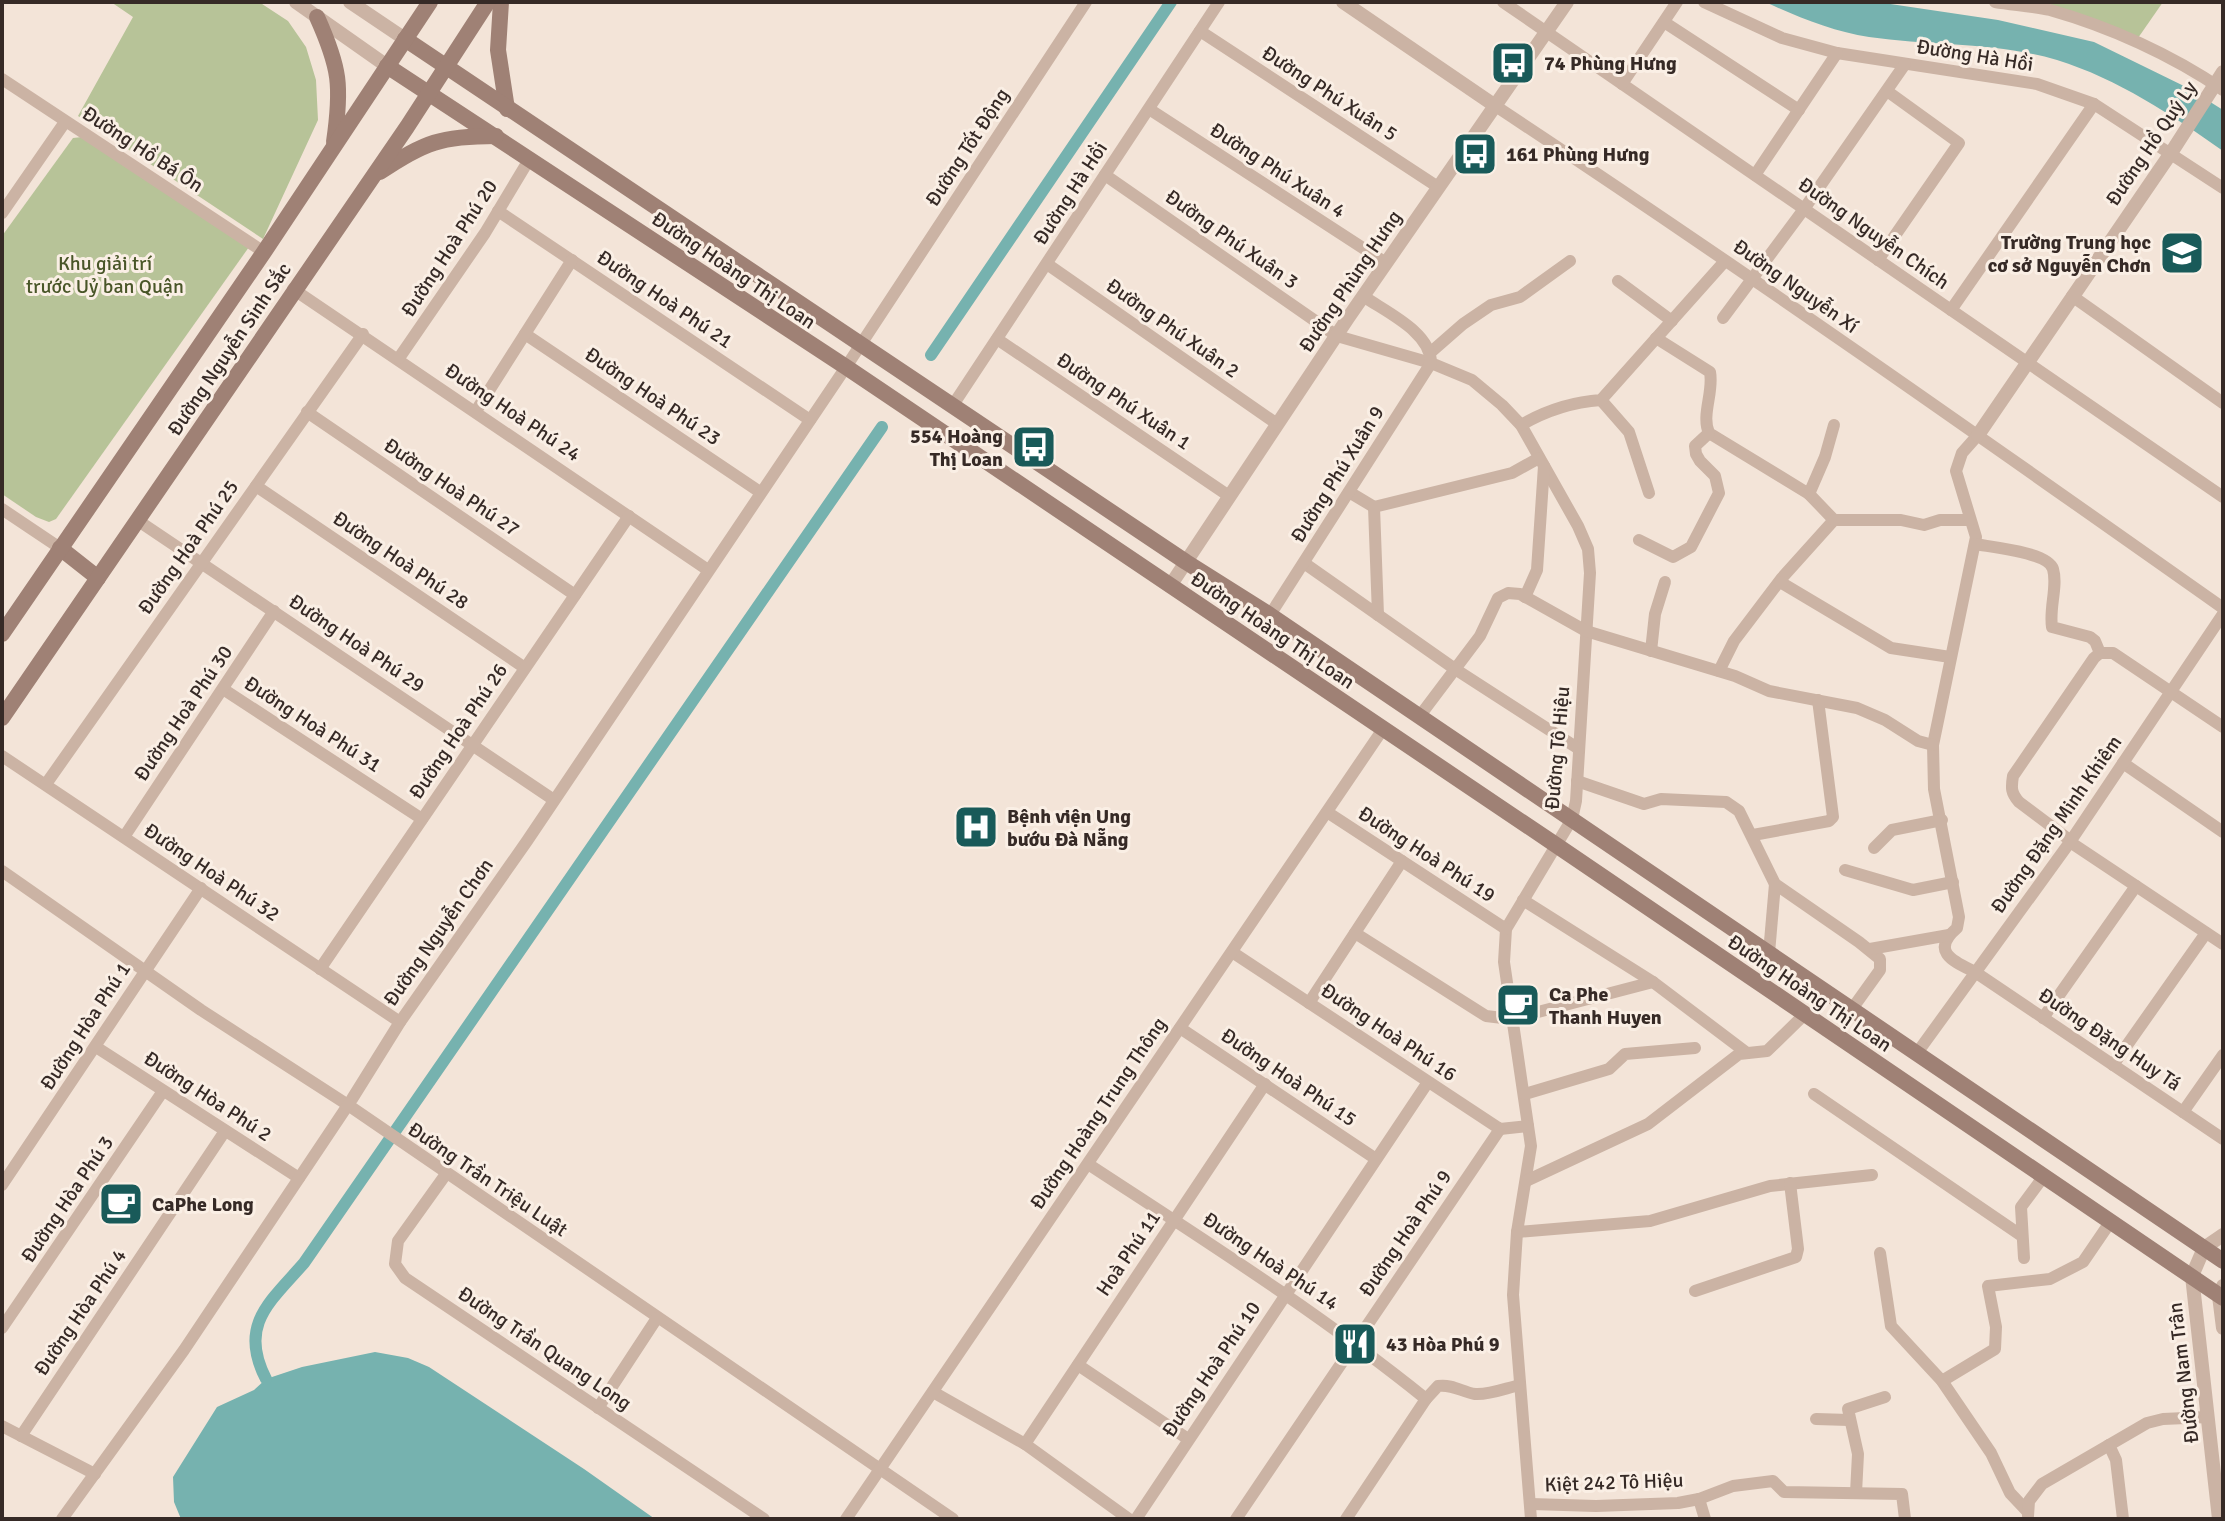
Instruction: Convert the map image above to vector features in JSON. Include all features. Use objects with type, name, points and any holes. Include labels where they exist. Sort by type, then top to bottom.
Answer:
[{"type":"main road","name":"Đường Nguyễn Sinh Sắc","points":[[2,634],[264,252],[430,2]]},
{"type":"main road","name":"Đường Nguyễn Sinh Sắc","points":[[2,718],[447,68],[488,2]]},
{"type":"main road","points":[[501,2],[498,50],[507,109]]},
{"type":"main road","points":[[317,17],[334,54],[340,80],[333,147]]},
{"type":"main road","name":"Đường Hoàng Thị Loan","points":[[405,39],[1186,562],[1270,615],[2223,1261]]},
{"type":"main road","name":"Đường Hoàng Thị Loan","points":[[387,66],[846,367],[2192,1276],[2222,1293]]},
{"type":"main road","points":[[369,180],[407,154],[438,140],[497,136]]},
{"type":"main road","points":[[60,548],[98,578]]},
{"type":"street","name":"Đường Hoàng Thị Loan","points":[[296,2],[387,66]]},
{"type":"street","name":"Đường Hoàng Thị Loan","points":[[350,2],[405,39]]},
{"type":"street","name":"Đường Tốt Động","points":[[861,343],[1086,2]]},
{"type":"street","name":"Đường Hà Hồi","points":[[953,405],[1219,2]]},
{"type":"street","name":"Đường Nguyễn Xí","points":[[1343,2],[1978,435],[2223,611]]},
{"type":"street","name":"Đường Nguyễn Chích","points":[[1503,2],[2223,497]]},
{"type":"street","name":"Đường Phùng Hưng","points":[[1170,586],[1363,296],[1567,2]]},
{"type":"street","points":[[1622,84],[1677,2]]},
{"type":"street","name":"Đường Hà Hồi","points":[[1704,2],[1782,38],[1837,53],[2037,84],[2094,104],[2223,188]]},
{"type":"street","points":[[1995,2],[2050,6],[2114,33],[2217,85]]},
{"type":"street","points":[[1664,22],[1799,110]]},
{"type":"street","name":"Đường Phú Xuân 5","points":[[1200,31],[1438,187]]},
{"type":"street","points":[[1755,175],[1837,53]]},
{"type":"street","points":[[1723,318],[1905,64]]},
{"type":"street","name":"Đường Hồ Bá Ôn","points":[[2,79],[264,252]]},
{"type":"street","name":"Đường Hồ Quý Ly","points":[[1978,435],[2217,85]]},
{"type":"street","points":[[1878,260],[1959,143],[1887,91]]},
{"type":"street","points":[[1951,310],[2094,104]]},
{"type":"street","name":"Đường Phú Xuân 4","points":[[1149,109],[1386,263]]},
{"type":"street","points":[[2,213],[65,122]]},
{"type":"street","name":"Đường Hoà Phú 20","points":[[399,358],[530,158]]},
{"type":"street","name":"Đường Phú Xuân 3","points":[[1105,175],[1337,336]]},
{"type":"street","name":"Đường Hoà Phú 21","points":[[498,211],[810,420]]},
{"type":"street","points":[[476,411],[572,260]]},
{"type":"street","name":"Đường Phú Xuân 9","points":[[1270,615],[1431,358],[1463,324],[1491,305],[1520,297],[1570,261]]},
{"type":"street","points":[[1521,425],[1543,412],[1578,402],[1601,400],[1725,261]]},
{"type":"street","name":"Đường Phú Xuân 2","points":[[1047,264],[1277,424]]},
{"type":"street","points":[[1618,281],[1672,321]]},
{"type":"street","name":"Đường Hoà Phú 24","points":[[293,289],[708,570]]},
{"type":"street","points":[[1363,296],[1420,336],[1431,358]]},
{"type":"street","points":[[2072,296],[2223,403]]},
{"type":"street","name":"Đường Hoà Phú 25","points":[[46,784],[363,334]]},
{"type":"street","name":"Đường Hoà Phú 23","points":[[525,334],[760,492]]},
{"type":"street","name":"Đường Tô Hiệu","points":[[1337,336],[1431,358],[1472,380],[1502,405],[1521,425],[1588,549],[1590,573],[1572,819],[1506,929],[1504,962],[1531,1146],[1517,1232],[1513,1295],[1531,1519]]},
{"type":"street","points":[[1656,338],[1710,372],[1706,425],[1709,433],[1809,494],[1834,520],[1901,520],[1924,525],[1943,520],[1970,520]]},
{"type":"street","name":"Đường Phú Xuân 1","points":[[997,339],[1229,496]]},
{"type":"street","name":"Đường Nguyễn Chơn","points":[[62,1519],[184,1350],[400,1022],[554,800],[861,343]]},
{"type":"street","points":[[1601,400],[1629,432],[1649,493]]},
{"type":"street","name":"Đường Hoà Phú 27","points":[[307,412],[575,595]]},
{"type":"street","points":[[1809,494],[1825,457],[1834,425]]},
{"type":"street","points":[[1639,540],[1673,557],[1691,547],[1719,493],[1715,476],[1696,454],[1695,446],[1709,433]]},
{"type":"street","points":[[1870,949],[1949,935],[1958,924],[1942,820],[1934,789],[1933,745],[1975,544],[1976,530],[1970,520],[1956,471],[1962,453],[1978,435]]},
{"type":"street","points":[[1349,492],[1374,507],[1512,473],[1542,462],[1537,570],[1525,597]]},
{"type":"street","name":"Đường Hoà Phú 28","points":[[256,486],[525,668]]},
{"type":"street","points":[[1374,507],[1378,615]]},
{"type":"street","points":[[2,509],[60,548]]},
{"type":"street","name":"Đường Hoà Phú 26","points":[[320,969],[629,516]]},
{"type":"street","name":"Đường Hoà Phú 29","points":[[137,520],[554,800]]},
{"type":"street","points":[[1719,671],[1734,641],[1834,520]]},
{"type":"street","points":[[1975,544],[2031,554],[2050,564],[2053,569],[2052,627],[2090,637],[2100,653]]},
{"type":"street","points":[[1304,563],[1455,669],[1579,749]]},
{"type":"street","points":[[1651,651],[1655,614],[1665,582]]},
{"type":"street","points":[[1780,582],[1891,648],[1950,657]]},
{"type":"street","points":[[1419,717],[1480,636],[1498,598],[1508,593],[1525,597],[1586,631],[1735,676],[1769,691],[1873,714],[1918,741],[1933,745]]},
{"type":"street","name":"Đường Hoà Phú 30","points":[[124,837],[274,611]]},
{"type":"street","name":"Đường Đặng Minh Khiêm","points":[[1917,1053],[2070,841],[2223,611]]},
{"type":"street","points":[[2223,727],[2113,653],[2100,653],[2044,729],[2013,776],[2011,784],[2013,795],[2019,802],[2070,841],[2223,944]]},
{"type":"street","name":"Đường Hoà Phú 31","points":[[223,689],[422,819]]},
{"type":"street","points":[[1753,835],[1829,821],[1833,817],[1818,700]]},
{"type":"street","name":"Đường Hoàng Trung Thông","points":[[846,1519],[1383,729]]},
{"type":"street","name":"Đường Hoà Phú 32","points":[[2,756],[400,1022]]},
{"type":"street","points":[[2123,763],[2223,832]]},
{"type":"street","points":[[1577,781],[1644,804],[1661,799],[1726,802],[1739,811],[1775,884],[1769,953]]},
{"type":"street","name":"Đường Hoà Phú 19","points":[[1327,812],[1506,929]]},
{"type":"street","points":[[1874,848],[1892,830],[1942,820]]},
{"type":"street","points":[[1309,1003],[1402,861]]},
{"type":"street","points":[[1845,870],[1913,890],[1953,882]]},
{"type":"street","name":"Đường Trần Triệu Luật","points":[[2,871],[953,1519]]},
{"type":"street","points":[[1775,884],[1880,959],[1880,970],[1852,1009]]},
{"type":"street","points":[[2043,1018],[2136,886]]},
{"type":"street","name":"Đường Hòa Phú 1","points":[[2,1185],[201,888]]},
{"type":"street","points":[[1523,900],[1653,982],[1747,1053]]},
{"type":"street","points":[[1355,933],[1486,1016],[1511,1019],[1653,982]]},
{"type":"street","points":[[2113,1065],[2206,933]]},
{"type":"street","name":"Đường Đặng Huy Tá","points":[[1949,935],[1945,944],[1950,959],[1975,972],[2223,1139]]},
{"type":"street","name":"Đường Hoà Phú 16","points":[[1232,952],[1500,1129]]},
{"type":"street","points":[[1526,1181],[1648,1124],[1739,1054],[1767,1051],[1805,1014]]},
{"type":"street","name":"Đường Hoà Phú 15","points":[[1180,1028],[1376,1159]]},
{"type":"street","name":"Đường Hòa Phú 2","points":[[96,1047],[299,1178]]},
{"type":"street","points":[[1525,1094],[1609,1069],[1625,1054],[1695,1048]]},
{"type":"street","points":[[2183,1112],[2223,1055]]},
{"type":"street","name":"Đường Hoà Phú 10","points":[[1136,1519],[1428,1082]]},
{"type":"street","name":"Hoà Phú 11","points":[[1025,1444],[1265,1084]]},
{"type":"street","name":"Đường Hòa Phú 3","points":[[2,1328],[163,1091]]},
{"type":"street","points":[[1814,1094],[2022,1236]]},
{"type":"street","points":[[1500,1129],[1528,1126]]},
{"type":"street","name":"Đường Hoà Phú 9","points":[[1236,1519],[1500,1129]]},
{"type":"street","name":"Đường Hòa Phú 4","points":[[21,1436],[225,1131]]},
{"type":"street","name":"Đường Hoà Phú 14","points":[[1088,1164],[1286,1293],[1426,1399]]},
{"type":"street","name":"Đường Trần Quang Long","points":[[446,1174],[398,1241],[395,1264],[405,1278],[764,1519]]},
{"type":"street","points":[[1517,1232],[1650,1221],[1748,1191],[1790,1183],[1872,1175]]},
{"type":"street","points":[[2024,1258],[2021,1207],[2044,1176]]},
{"type":"street","points":[[1695,1291],[1796,1257],[1798,1249],[1790,1183]]},
{"type":"street","points":[[1942,1381],[1995,1349],[1996,1327],[1988,1286],[2050,1279],[2083,1262],[2111,1221]]},
{"type":"street","points":[[2204,1248],[2223,1235]]},
{"type":"street","name":"Đường Nam Trân","points":[[2204,1248],[2192,1276],[2219,1519]]},
{"type":"street","points":[[1880,1253],[1891,1326],[1942,1381],[1991,1453],[2010,1493],[2028,1516]]},
{"type":"street","points":[[2222,1293],[2223,1328]]},
{"type":"street","points":[[598,1408],[657,1318]]},
{"type":"street","points":[[1078,1365],[1188,1439]]},
{"type":"street","points":[[1346,1519],[1426,1399],[1438,1386],[1485,1394],[1520,1385]]},
{"type":"street","points":[[933,1392],[1025,1444],[1129,1519]]},
{"type":"street","points":[[1856,1493],[1858,1454],[1848,1409],[1885,1397]]},
{"type":"street","points":[[2028,1516],[2029,1501],[2042,1484],[2147,1423],[2163,1419],[2208,1417]]},
{"type":"street","points":[[1816,1419],[1849,1420]]},
{"type":"street","points":[[2,1426],[95,1474]]},
{"type":"street","points":[[2109,1445],[2116,1460],[2123,1519]]},
{"type":"street","name":"Kiệt 242 Tô Hiệu","points":[[1531,1504],[1657,1504],[1699,1499],[1733,1486],[1773,1481],[1784,1492],[1902,1494],[1905,1519]]},
{"type":"street","name":"Kiệt 242 Tô Hiệu","points":[[1699,1499],[1705,1519]]},
{"type":"green space","points":[[111,2],[259,2],[288,21],[306,47],[316,80],[318,120],[263,239],[78,116],[133,17]]},
{"type":"green space","points":[[2052,2],[2163,2],[2138,38],[2048,10]]},
{"type":"green space","name":"Khu giải trí trước Uỷ ban Quận","points":[[82,137],[249,247],[56,519],[49,522],[2,494],[2,236],[73,138]]},
{"type":"water","points":[[1765,2],[1877,2],[1998,20],[2094,42],[2188,88],[2223,110],[2223,151],[2123,88],[2057,60],[2011,50],[1856,35]]},
{"type":"water","points":[[375,1352],[408,1358],[429,1367],[655,1519],[181,1519],[174,1502],[173,1477],[217,1407],[254,1390],[266,1379],[302,1367]]},
{"type":"waterway","points":[[931,355],[1171,2]]},
{"type":"waterway","points":[[266,1379],[255,1344],[262,1315],[304,1263],[882,427]]},
{"type":"place","name":"74 Phùng Hưng","points":[[1513,63]]},
{"type":"place","name":"161 Phùng Hưng","points":[[1475,154]]},
{"type":"place","name":"Trường Trung học cơ sở Nguyễn Chơn","points":[[2182,253]]},
{"type":"place","name":"554 Hoàng Thị Loan","points":[[1034,447]]},
{"type":"place","name":"Bệnh viện Ung bướu Đà Nẵng","points":[[976,827]]},
{"type":"place","name":"Ca Phe Thanh Huyen","points":[[1518,1005]]},
{"type":"place","name":"CaPhe Long","points":[[121,1204]]},
{"type":"place","name":"43 Hòa Phú 9","points":[[1355,1344]]}]
